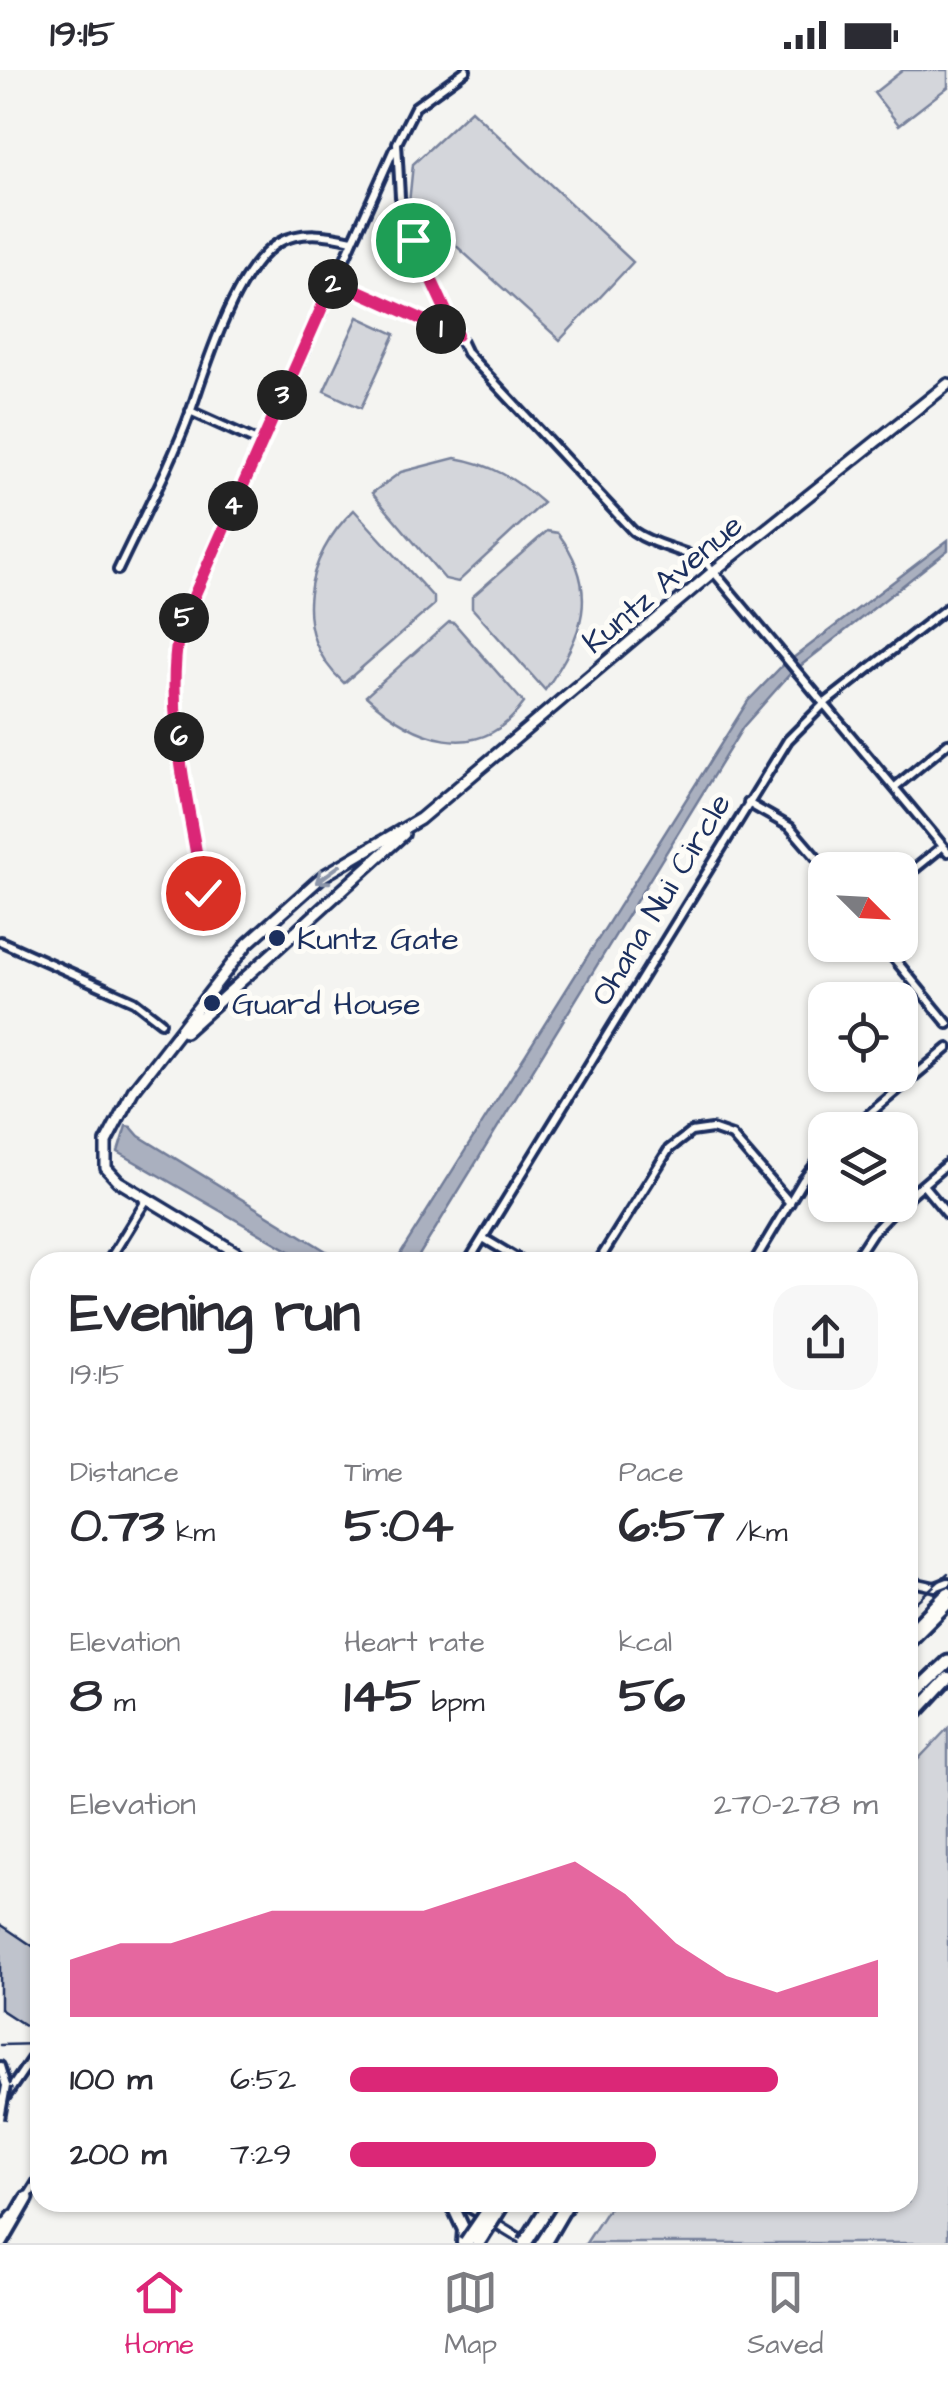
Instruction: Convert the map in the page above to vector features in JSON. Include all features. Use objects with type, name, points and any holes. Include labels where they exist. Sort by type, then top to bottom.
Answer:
[{"type":"highway","points":[[918,1634],[948,1602]]},
{"type":"highway","points":[[918,1636],[948,1611]]},
{"type":"highway","points":[[918,1690],[948,1662]]},
{"type":"highway","points":[[0,2232],[27,2198]]},
{"type":"highway","points":[[1,2243],[27,2198]]},
{"type":"highway","points":[[469,2243],[491,2212]]},
{"type":"highway","points":[[528,2243],[545,2212]]},
{"type":"highway","points":[[544,2243],[562,2212]]},
{"type":"main road","points":[[918,1623],[948,1594]]},
{"type":"main road","points":[[918,1710],[948,1678]]},
{"type":"main road","points":[[456,2212],[469,2243]]},
{"type":"main road","points":[[469,2243],[491,2212]]},
{"type":"main road","points":[[528,2243],[551,2212]]},
{"type":"street","points":[[203,893],[174,708],[173,666],[179,630],[396,143],[415,107],[466,70]]},
{"type":"street","points":[[396,143],[400,197],[413,240],[467,353],[632,532],[656,546],[694,556],[714,571],[946,849],[918,868]]},
{"type":"street","points":[[118,570],[240,290],[261,257],[280,242],[303,236],[327,234],[352,240]]},
{"type":"street","points":[[334,280],[457,335]]},
{"type":"street","name":"Kuntz Avenue","points":[[176,1038],[412,825],[714,571],[948,384]]},
{"type":"street","points":[[190,411],[261,442]]},
{"type":"street","name":"Ohana Nui Circle","points":[[474,1252],[788,740],[825,702],[948,607]]},
{"type":"street","points":[[895,787],[948,743]]},
{"type":"street","points":[[748,802],[790,828],[811,852]]},
{"type":"street","name":"Kuntz Avenue","points":[[176,1038],[248,943],[323,876],[412,825]]},
{"type":"street","points":[[0,941],[134,1000],[161,1022]]},
{"type":"street","points":[[897,962],[948,1024]]},
{"type":"street","points":[[176,1038],[133,1091],[104,1148],[104,1162],[110,1174],[235,1252]]},
{"type":"street","points":[[872,1112],[948,1048]]},
{"type":"street","points":[[604,1252],[669,1149],[691,1132],[712,1129],[732,1136],[790,1202]]},
{"type":"street","points":[[918,1189],[948,1163]]},
{"type":"street","points":[[760,1252],[808,1176]]},
{"type":"street","points":[[923,1185],[948,1215]]},
{"type":"street","points":[[114,1252],[147,1199]]},
{"type":"street","points":[[860,1252],[883,1222]]},
{"type":"street","points":[[483,1238],[506,1252]]},
{"type":"street","points":[[918,1583],[935,1587],[948,1582]]},
{"type":"street","points":[[0,2105],[30,2061]]},
{"type":"street","points":[[0,2066],[6,2094],[0,2119]]},
{"type":"street","points":[[27,2198],[30,2193]]},
{"type":"street","points":[[479,2212],[528,2243]]},
{"type":"shaded area","points":[[903,70],[948,70],[948,87],[899,125],[874,93]]},
{"type":"shaded area","points":[[471,110],[633,262],[560,340],[409,203],[413,164]]},
{"type":"shaded area","points":[[358,317],[395,334],[361,408],[324,391]]},
{"type":"shaded area","points":[[455,458],[502,474],[543,503],[458,582],[445,579],[372,493],[401,472]]},
{"type":"shaded area","points":[[354,510],[434,598],[434,605],[344,683],[326,663],[315,641],[310,595],[324,549]]},
{"type":"shaded area","points":[[547,531],[558,533],[571,554],[583,594],[577,632],[545,690],[472,608],[472,597]]},
{"type":"shaded area","points":[[449,622],[524,703],[506,723],[487,735],[466,740],[445,740],[425,734],[366,696]]},
{"type":"shaded area","points":[[948,1728],[948,2243],[586,2243],[606,2212],[918,2212],[918,1760]]},
{"type":"water","points":[[948,540],[948,550],[790,674],[743,727],[421,1252],[401,1252],[748,701],[780,668]]},
{"type":"water","points":[[126,1126],[131,1127],[139,1136],[328,1252],[292,1252],[118,1152]]},
{"type":"building","points":[[0,1924],[30,1944],[30,2028],[0,2009]]},
{"type":"railway","points":[[918,1600],[948,1573]]},
{"type":"railway","points":[[0,2045],[30,2044]]},
{"type":"place","name":"Kuntz Gate","points":[[277,938]]},
{"type":"place","name":"Guard House","points":[[212,1003]]},
{"type":"route","points":[[203,893],[174,708],[173,666],[179,630],[334,280],[457,335],[413,240]]}]
